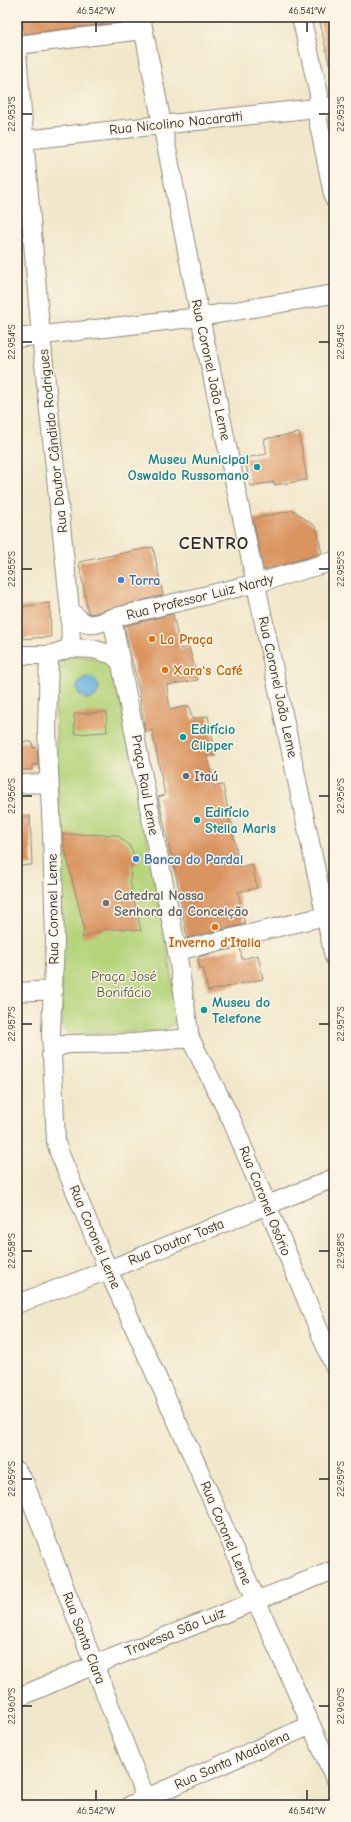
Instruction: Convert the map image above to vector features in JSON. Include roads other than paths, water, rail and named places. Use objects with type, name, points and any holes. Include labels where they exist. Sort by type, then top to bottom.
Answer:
[{"type":"street","points":[[300,17],[319,94],[326,107],[334,199]]},
{"type":"street","points":[[17,45],[142,23]]},
{"type":"street","name":"Rua Coronel João Leme","points":[[142,23],[200,317],[329,914],[334,957]]},
{"type":"street","name":"Rua Doutor Cândido Rodrigues","points":[[17,53],[21,139],[70,610],[72,648]]},
{"type":"street","name":"Rua Nicolino Nacaratti","points":[[21,139],[326,107]]},
{"type":"street","points":[[17,338],[200,317],[334,294]]},
{"type":"street","name":"Rua Professor Luiz Nardy","points":[[70,610],[79,620],[88,625],[101,623],[112,618],[257,583],[334,561]]},
{"type":"street","name":"Praça Raul Leme","points":[[112,618],[177,951]]},
{"type":"street","points":[[17,655],[48,655],[72,648],[99,650],[112,656],[121,663]]},
{"type":"street","name":"Rua Coronel Leme","points":[[48,655],[47,730],[54,925],[54,990],[51,1055],[56,1142],[108,1270],[195,1461],[334,1777]]},
{"type":"street","points":[[17,784],[49,783]]},
{"type":"street","points":[[51,1055],[58,1047],[68,1044],[134,1043],[190,1038],[177,951],[329,914]]},
{"type":"street","points":[[17,992],[54,990]]},
{"type":"street","points":[[51,1032],[57,1038],[68,1044]]},
{"type":"street","name":"Rua Coronel Osório","points":[[190,1038],[232,1122],[334,1366]]},
{"type":"street","name":"Rua Doutor Tosta","points":[[17,1304],[108,1270],[334,1178]]},
{"type":"street","name":"Rua Santa Clara","points":[[17,1472],[25,1484],[94,1665],[141,1803]]},
{"type":"street","name":"Travessa São Luiz","points":[[17,1698],[94,1665],[334,1570]]},
{"type":"street","name":"Rua Santa Madalena","points":[[141,1803],[311,1725]]},
{"type":"water","points":[[88,677],[96,680],[99,688],[96,696],[88,699],[80,696],[77,688],[80,680]]},
{"type":"place","name":"Museu Municipal Oswaldo Russomano","points":[[257,467]]},
{"type":"place","name":"Torra","points":[[121,580]]},
{"type":"place","name":"La Praça","points":[[152,639]]},
{"type":"place","name":"Xara's Café","points":[[165,670]]},
{"type":"place","name":"Edifício Clipper","points":[[183,737]]},
{"type":"place","name":"Itaú","points":[[186,776]]},
{"type":"place","name":"Edifício Stella Maris","points":[[197,820]]},
{"type":"place","name":"Banca do Pardal","points":[[136,859]]},
{"type":"place","name":"Catedral Nossa Senhora da Conceição","points":[[106,903]]},
{"type":"place","name":"Inverno d'Italia","points":[[215,927]]},
{"type":"place","name":"Museu do Telefone","points":[[204,1010]]},
{"type":"district","name":"CENTRO","points":[[214,543]]},
{"type":"park label","name":"Praça José Bonifácio","points":[[124,984]]}]
